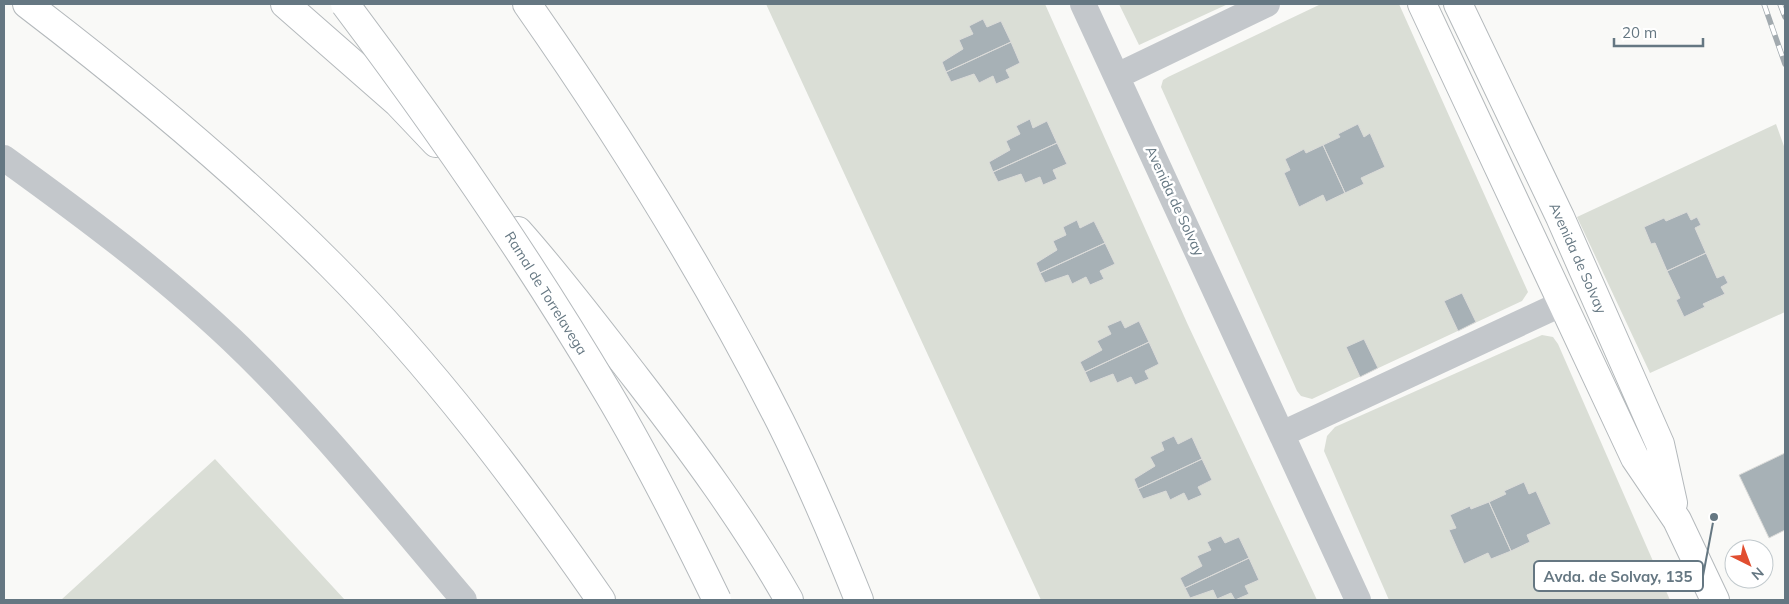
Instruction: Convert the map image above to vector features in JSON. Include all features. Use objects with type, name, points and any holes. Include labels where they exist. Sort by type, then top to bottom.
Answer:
[{"type":"highway","points":[[27,4],[168,117],[264,200],[332,266],[393,331],[451,400],[523,493],[601,600]]},
{"type":"highway","points":[[286,4],[398,103],[522,236],[603,335],[673,426],[738,518],[789,600]]},
{"type":"highway","name":"Ramal de Torrelavega","points":[[345,4],[443,139],[505,229],[560,314],[609,394],[655,477],[718,600]]},
{"type":"highway","points":[[527,4],[620,141],[735,336],[780,422],[860,600]]},
{"type":"highway","name":"Avenida de Solvay","points":[[1422,4],[1561,304],[1635,458],[1676,520],[1715,600]]},
{"type":"highway","name":"Avenida de Solvay","points":[[1458,4],[1560,217],[1660,444],[1676,520]]},
{"type":"street","name":"Avenida de Solvay","points":[[1084,4],[1358,600]]},
{"type":"street","points":[[1117,76],[1267,4]]},
{"type":"street","points":[[4,158],[82,214],[163,280],[232,341],[296,406],[359,476],[464,600]]},
{"type":"street","points":[[1282,434],[1561,304]]},
{"type":"shaded area","points":[[766,4],[1045,4],[1188,325],[1317,600],[1041,600]]},
{"type":"shaded area","points":[[1119,4],[1228,4],[1139,45]]},
{"type":"shaded area","points":[[1321,4],[1399,4],[1528,292],[1522,301],[1312,399],[1301,396],[1297,391],[1161,87],[1163,80],[1168,77]]},
{"type":"shaded area","points":[[1776,124],[1785,149],[1785,312],[1650,373],[1577,217]]},
{"type":"shaded area","points":[[1542,335],[1553,337],[1558,344],[1670,600],[1389,600],[1324,451],[1327,436],[1335,427]]},
{"type":"shaded area","points":[[215,459],[345,600],[61,600]]},
{"type":"building","points":[[983,19],[987,27],[1001,21],[1011,42],[946,72],[942,62],[963,49],[959,40],[973,34],[969,26]]},
{"type":"building","points":[[1011,42],[1020,63],[1006,70],[1010,78],[996,84],[993,76],[979,83],[974,74],[951,82],[946,72]]},
{"type":"building","points":[[1030,119],[1033,128],[1047,121],[1057,143],[993,172],[989,162],[1010,150],[1006,141],[1020,134],[1016,126]]},
{"type":"building","points":[[1358,124],[1364,137],[1370,133],[1385,167],[1361,178],[1364,184],[1345,193],[1323,145],[1340,137],[1338,134]]},
{"type":"building","points":[[1057,143],[1067,164],[1053,170],[1057,179],[1043,185],[1040,177],[1025,183],[1021,174],[998,182],[993,172]]},
{"type":"building","points":[[1323,145],[1345,193],[1326,202],[1323,195],[1299,207],[1284,173],[1290,170],[1285,159],[1304,149],[1306,153]]},
{"type":"building","points":[[1687,212],[1691,220],[1697,217],[1701,225],[1695,228],[1706,253],[1667,271],[1655,243],[1651,244],[1644,227],[1664,218],[1666,221]]},
{"type":"building","points":[[1077,220],[1080,228],[1094,221],[1105,243],[1040,273],[1036,263],[1057,250],[1053,241],[1066,235],[1063,227]]},
{"type":"building","points":[[1105,243],[1115,264],[1100,271],[1104,279],[1090,285],[1086,277],[1072,284],[1068,275],[1045,283],[1040,273]]},
{"type":"building","points":[[1706,253],[1717,278],[1724,275],[1728,283],[1721,287],[1725,294],[1703,304],[1705,307],[1684,317],[1676,300],[1680,298],[1667,271]]},
{"type":"building","points":[[1462,293],[1476,322],[1458,331],[1444,301]]},
{"type":"building","points":[[1121,320],[1125,328],[1139,321],[1149,342],[1085,372],[1080,362],[1102,350],[1097,341],[1111,334],[1107,326]]},
{"type":"building","points":[[1364,339],[1378,368],[1360,377],[1346,347]]},
{"type":"building","points":[[1149,342],[1159,364],[1145,371],[1149,379],[1135,385],[1131,377],[1117,383],[1113,374],[1090,383],[1085,372]]},
{"type":"building","points":[[1174,436],[1178,444],[1192,437],[1202,459],[1138,489],[1134,479],[1155,466],[1150,457],[1164,450],[1161,442]]},
{"type":"building","points":[[1785,453],[1785,530],[1769,538],[1739,475]]},
{"type":"building","points":[[1202,459],[1212,480],[1198,487],[1202,495],[1188,501],[1184,493],[1170,500],[1166,491],[1143,499],[1138,489]]},
{"type":"building","points":[[1524,482],[1529,494],[1536,491],[1551,524],[1527,535],[1530,542],[1511,551],[1489,502],[1506,494],[1504,491]]},
{"type":"building","points":[[1489,502],[1511,551],[1491,559],[1488,553],[1464,564],[1449,530],[1456,528],[1450,515],[1470,506],[1471,509]]},
{"type":"building","points":[[1221,536],[1225,543],[1239,537],[1249,558],[1185,588],[1180,578],[1202,566],[1197,556],[1211,550],[1207,542]]},
{"type":"building","points":[[1249,558],[1259,580],[1245,586],[1249,594],[1235,600],[1231,593],[1217,599],[1213,590],[1190,598],[1185,588]]},
{"type":"railway","points":[[1764,4],[1785,64]]},
{"type":"railway","points":[[1780,4],[1785,17]]},
{"type":"place","name":"Avda. de Solvay, 135","points":[[1714,517]]}]
